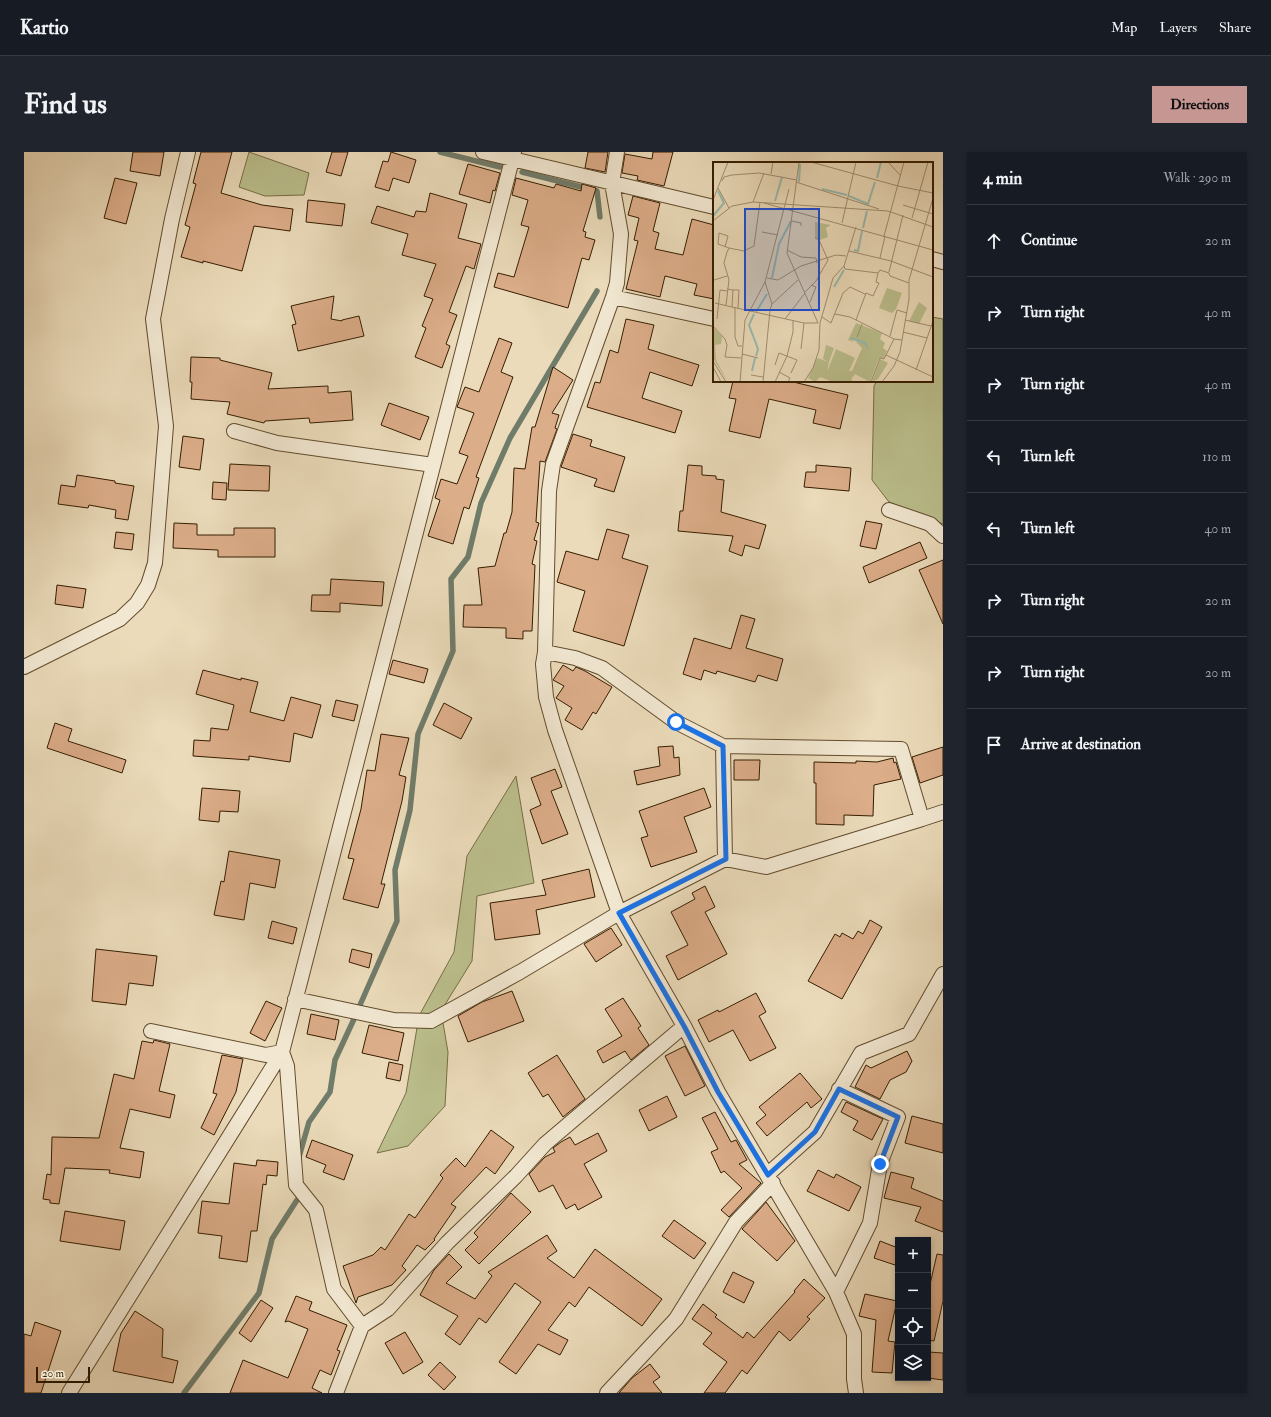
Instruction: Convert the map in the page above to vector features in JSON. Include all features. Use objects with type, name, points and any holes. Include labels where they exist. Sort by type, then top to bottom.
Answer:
[{"type":"street","points":[[24,667],[120,619],[137,602],[148,584],[155,564],[166,426],[154,319],[172,219],[188,152]]},
{"type":"street","points":[[483,152],[513,156],[612,183],[713,207]]},
{"type":"street","points":[[617,152],[612,183],[621,234],[617,283],[553,464],[549,491],[545,652],[543,664],[546,697],[555,730],[619,913],[684,1026],[718,1092],[836,1292],[854,1334],[854,1379],[856,1393]]},
{"type":"street","points":[[69,1393],[282,1052],[513,156]]},
{"type":"street","points":[[933,259],[943,262]]},
{"type":"street","points":[[613,297],[713,319]]},
{"type":"street","points":[[234,431],[277,443],[433,465]]},
{"type":"street","points":[[889,510],[930,524],[943,536]]},
{"type":"street","points":[[545,652],[575,658],[602,668],[676,722],[723,746],[901,749],[922,820]]},
{"type":"street","points":[[723,746],[726,859]]},
{"type":"street","points":[[295,999],[394,1020],[431,1021],[520,972],[619,913],[726,859],[766,867],[922,820],[943,812]]},
{"type":"street","points":[[607,1393],[676,1319],[736,1222],[770,1179],[815,1132],[861,1053],[909,1034],[943,974]]},
{"type":"street","points":[[336,1393],[362,1326],[388,1309],[447,1242],[516,1176],[545,1144],[684,1026]]},
{"type":"street","points":[[151,1031],[266,1055],[282,1052]]},
{"type":"street","points":[[282,1052],[287,1066],[296,1185],[316,1210],[334,1289],[362,1326]]},
{"type":"street","points":[[836,1292],[870,1223],[880,1164],[898,1117],[839,1089]]},
{"type":"green space","points":[[249,152],[309,173],[304,195],[265,196],[239,187]]},
{"type":"green space","points":[[933,317],[943,319],[943,524],[889,502],[872,480],[874,386],[876,382],[933,382]]},
{"type":"green space","points":[[516,776],[534,883],[477,896],[472,961],[441,1011],[448,1052],[445,1106],[408,1146],[377,1153],[406,1093],[419,1016],[454,952],[467,856]]},
{"type":"building","points":[[133,152],[164,152],[160,176],[130,171]]},
{"type":"building","points":[[201,152],[232,152],[221,193],[262,205],[293,209],[290,231],[254,226],[242,271],[181,257],[190,227],[185,225],[196,184],[193,183]]},
{"type":"building","points":[[332,152],[348,152],[341,176],[326,172]]},
{"type":"building","points":[[391,152],[416,160],[409,183],[393,178],[389,191],[375,187],[383,161],[388,162]]},
{"type":"building","points":[[588,152],[608,152],[605,172],[585,168]]},
{"type":"building","points":[[653,152],[673,152],[664,186],[637,180],[638,176],[622,173],[625,154],[652,159]]},
{"type":"building","points":[[468,164],[500,173],[495,191],[493,190],[490,203],[459,194]]},
{"type":"building","points":[[115,178],[137,183],[126,224],[104,218]]},
{"type":"building","points":[[516,178],[554,188],[556,184],[581,191],[582,184],[596,188],[583,231],[586,232],[585,237],[595,240],[589,260],[582,258],[568,308],[494,287],[498,273],[514,277],[529,227],[521,225],[528,200],[512,195]]},
{"type":"building","points":[[430,193],[467,204],[458,238],[481,244],[474,269],[466,266],[449,312],[457,315],[446,344],[450,346],[442,368],[415,357],[426,328],[422,326],[433,299],[424,296],[436,264],[402,255],[408,234],[371,223],[377,206],[414,217],[416,211],[426,212]]},
{"type":"building","points":[[633,196],[660,203],[653,231],[659,233],[655,249],[683,255],[692,219],[713,225],[713,299],[694,295],[697,284],[665,276],[660,297],[626,289],[638,241],[634,240],[639,218],[628,215]]},
{"type":"building","points":[[308,200],[345,204],[342,226],[306,222]]},
{"type":"building","points":[[334,296],[331,319],[342,321],[359,316],[364,336],[298,351],[292,325],[296,324],[291,306]]},
{"type":"building","points":[[626,319],[654,325],[648,349],[699,365],[692,386],[650,372],[642,398],[682,411],[675,433],[587,407],[595,382],[600,383],[610,350],[618,353]]},
{"type":"building","points":[[499,338],[512,343],[501,372],[513,377],[476,477],[479,478],[469,509],[464,507],[453,544],[428,536],[440,500],[435,498],[441,479],[457,484],[468,456],[459,453],[474,413],[457,407],[465,387],[479,392]]},
{"type":"building","points":[[191,357],[220,358],[220,360],[272,373],[268,389],[328,386],[328,393],[351,391],[353,420],[310,423],[309,418],[265,421],[264,423],[227,414],[230,402],[191,399]]},
{"type":"building","points":[[553,367],[573,380],[552,413],[559,415],[555,428],[557,429],[545,462],[540,461],[536,522],[539,523],[534,540],[537,541],[532,564],[535,565],[532,631],[523,631],[523,639],[506,638],[506,628],[463,627],[464,605],[482,605],[478,568],[495,566],[504,533],[506,533],[512,512],[514,468],[525,469],[532,427],[535,427]]},
{"type":"building","points":[[733,382],[793,382],[848,395],[840,429],[813,423],[816,410],[769,399],[760,438],[729,431],[736,399],[729,398]]},
{"type":"building","points":[[389,403],[429,417],[420,440],[381,425]]},
{"type":"building","points":[[573,434],[592,440],[590,446],[625,457],[614,492],[594,486],[597,479],[561,467]]},
{"type":"building","points":[[183,436],[204,439],[200,470],[179,467]]},
{"type":"building","points":[[230,464],[270,466],[269,491],[228,490]]},
{"type":"building","points":[[688,465],[702,466],[702,475],[716,476],[716,479],[724,480],[721,512],[766,525],[759,549],[745,545],[742,556],[729,551],[733,536],[678,531],[680,511],[683,511]]},
{"type":"building","points":[[816,465],[851,468],[849,491],[804,487],[806,472],[816,472]]},
{"type":"building","points":[[77,475],[115,481],[115,483],[134,486],[128,520],[115,518],[116,510],[89,505],[88,508],[58,504],[61,485],[75,487]]},
{"type":"building","points":[[213,482],[227,483],[226,500],[212,499]]},
{"type":"building","points":[[866,521],[882,524],[876,549],[860,546]]},
{"type":"building","points":[[174,523],[197,524],[197,535],[234,535],[234,528],[275,528],[275,557],[218,557],[218,550],[173,548]]},
{"type":"building","points":[[607,529],[629,535],[622,558],[648,566],[624,646],[573,631],[585,591],[557,582],[566,551],[598,560]]},
{"type":"building","points":[[116,532],[134,534],[132,550],[114,548]]},
{"type":"building","points":[[920,542],[927,558],[869,583],[863,567]]},
{"type":"building","points":[[943,560],[943,624],[919,570]]},
{"type":"building","points":[[331,579],[384,582],[382,606],[340,603],[340,612],[311,611],[312,595],[330,595]]},
{"type":"building","points":[[57,585],[86,589],[83,608],[55,604]]},
{"type":"building","points":[[741,615],[755,619],[746,648],[783,659],[777,681],[758,675],[755,682],[717,671],[716,674],[704,670],[701,680],[683,674],[694,638],[731,649]]},
{"type":"building","points":[[393,660],[428,669],[424,683],[389,674]]},
{"type":"building","points":[[563,665],[573,671],[576,667],[585,671],[612,687],[596,714],[593,712],[582,730],[565,720],[572,708],[556,698],[564,686],[553,680]]},
{"type":"building","points":[[203,670],[241,680],[241,678],[258,682],[250,712],[284,721],[291,697],[321,705],[312,738],[294,733],[290,762],[249,756],[249,760],[193,756],[194,740],[210,741],[211,728],[228,730],[234,705],[196,694]]},
{"type":"building","points":[[336,700],[358,705],[354,721],[332,716]]},
{"type":"building","points":[[444,703],[472,718],[461,739],[433,725]]},
{"type":"building","points":[[55,723],[72,729],[68,741],[126,760],[122,773],[47,748]]},
{"type":"building","points":[[381,734],[409,738],[399,775],[406,777],[402,801],[381,884],[385,884],[378,908],[343,899],[354,859],[348,858],[361,809],[367,770],[375,771]]},
{"type":"building","points":[[673,746],[674,758],[679,757],[680,775],[637,785],[634,771],[660,766],[658,747]]},
{"type":"building","points":[[943,747],[943,775],[920,783],[912,757]]},
{"type":"building","points":[[893,758],[894,763],[896,762],[901,779],[874,785],[873,816],[844,815],[844,825],[816,824],[816,783],[814,783],[814,762],[877,762]]},
{"type":"building","points":[[734,760],[760,760],[759,780],[734,780]]},
{"type":"building","points":[[555,769],[562,787],[551,791],[568,834],[542,844],[530,810],[541,805],[531,778]]},
{"type":"building","points":[[202,788],[240,791],[238,812],[220,811],[219,822],[199,820]]},
{"type":"building","points":[[704,788],[711,807],[684,817],[697,852],[651,867],[641,838],[648,836],[639,811]]},
{"type":"building","points":[[229,851],[280,860],[275,888],[250,883],[244,920],[214,915],[221,881],[224,882]]},
{"type":"building","points":[[589,869],[595,897],[536,910],[540,934],[495,940],[490,903],[546,895],[542,880]]},
{"type":"building","points":[[705,886],[715,907],[705,912],[727,954],[678,980],[666,956],[688,945],[671,912],[695,899],[692,893]]},
{"type":"building","points":[[870,920],[882,927],[842,999],[808,981],[835,934],[840,937],[842,933],[853,939],[858,931],[863,934]]},
{"type":"building","points":[[272,921],[297,928],[293,944],[268,938]]},
{"type":"building","points":[[611,928],[622,945],[596,962],[584,944]]},
{"type":"building","points":[[96,949],[157,956],[153,986],[129,983],[126,1005],[92,1001]]},
{"type":"building","points":[[352,949],[372,954],[369,968],[349,962]]},
{"type":"building","points":[[512,991],[524,1021],[468,1042],[458,1016],[482,1002]]},
{"type":"building","points":[[756,993],[766,1012],[759,1016],[776,1048],[750,1061],[733,1030],[709,1042],[698,1020],[718,1010],[719,1012]]},
{"type":"building","points":[[623,998],[641,1026],[638,1028],[649,1045],[631,1060],[625,1051],[603,1063],[597,1051],[622,1036],[605,1009]]},
{"type":"building","points":[[266,1001],[282,1008],[265,1041],[250,1033]]},
{"type":"building","points":[[311,1014],[339,1020],[335,1040],[307,1034]]},
{"type":"building","points":[[369,1025],[404,1033],[398,1061],[362,1053]]},
{"type":"building","points":[[154,1040],[170,1044],[159,1091],[175,1095],[170,1118],[130,1109],[120,1148],[144,1152],[140,1178],[109,1173],[110,1170],[65,1168],[59,1204],[50,1203],[50,1200],[43,1199],[47,1174],[51,1175],[52,1137],[99,1138],[114,1074],[134,1079],[142,1041],[153,1043]]},
{"type":"building","points":[[685,1046],[705,1086],[685,1096],[665,1056]]},
{"type":"building","points":[[907,1051],[912,1061],[906,1072],[890,1080],[880,1099],[855,1087],[866,1065],[871,1068]]},
{"type":"building","points":[[222,1055],[243,1059],[236,1092],[214,1135],[201,1128],[217,1094],[213,1093]]},
{"type":"building","points":[[557,1055],[585,1099],[563,1117],[548,1094],[543,1097],[528,1073]]},
{"type":"building","points":[[389,1062],[403,1065],[400,1081],[386,1078]]},
{"type":"building","points":[[800,1073],[822,1099],[811,1108],[807,1102],[767,1136],[756,1123],[766,1115],[759,1107]]},
{"type":"building","points":[[667,1096],[677,1117],[649,1131],[639,1110]]},
{"type":"building","points":[[846,1102],[883,1119],[872,1140],[853,1130],[858,1121],[841,1112]]},
{"type":"building","points":[[715,1112],[731,1142],[736,1140],[747,1160],[739,1164],[761,1183],[729,1217],[721,1210],[742,1188],[724,1171],[721,1173],[711,1152],[718,1149],[702,1118]]},
{"type":"building","points":[[912,1116],[943,1124],[943,1153],[905,1143]]},
{"type":"building","points":[[491,1130],[514,1147],[495,1174],[486,1167],[451,1204],[456,1207],[434,1239],[435,1240],[425,1250],[417,1245],[402,1266],[406,1270],[392,1285],[358,1297],[356,1303],[343,1266],[373,1255],[381,1247],[385,1250],[409,1214],[415,1218],[443,1178],[440,1175],[456,1158],[465,1167]]},
{"type":"building","points":[[598,1133],[607,1151],[584,1164],[602,1197],[578,1210],[575,1204],[566,1209],[553,1185],[539,1192],[529,1174],[545,1157],[555,1152],[553,1148],[570,1137],[575,1145]]},
{"type":"building","points":[[312,1140],[353,1155],[344,1180],[323,1172],[326,1165],[306,1157]]},
{"type":"building","points":[[257,1160],[278,1162],[277,1176],[267,1175],[266,1185],[263,1184],[257,1231],[251,1231],[247,1262],[219,1258],[222,1236],[198,1233],[202,1201],[229,1204],[234,1163],[256,1166]]},
{"type":"building","points":[[818,1170],[834,1178],[836,1174],[861,1187],[849,1211],[807,1191]]},
{"type":"building","points":[[891,1172],[914,1178],[911,1188],[943,1201],[943,1232],[915,1221],[921,1207],[884,1198]]},
{"type":"building","points":[[511,1193],[531,1212],[479,1264],[465,1250],[478,1237],[474,1233]]},
{"type":"building","points":[[766,1202],[795,1241],[777,1261],[742,1229]]},
{"type":"building","points":[[65,1211],[125,1221],[120,1250],[60,1241]]},
{"type":"building","points":[[674,1220],[706,1243],[694,1259],[662,1236]]},
{"type":"building","points":[[547,1235],[557,1251],[547,1258],[574,1278],[595,1249],[662,1299],[642,1326],[589,1287],[575,1307],[569,1302],[548,1330],[568,1340],[560,1355],[538,1344],[516,1374],[499,1362],[541,1302],[515,1283],[486,1323],[479,1318],[460,1345],[445,1334],[458,1316],[420,1295],[434,1270],[449,1254],[462,1267],[446,1283],[475,1299],[492,1276],[488,1272]]},
{"type":"building","points":[[880,1241],[895,1247],[895,1265],[874,1258]]},
{"type":"building","points":[[937,1254],[943,1255],[943,1301],[934,1341],[931,1340],[931,1280]]},
{"type":"building","points":[[733,1272],[754,1282],[744,1303],[723,1292]]},
{"type":"building","points":[[804,1279],[825,1298],[807,1317],[810,1319],[790,1341],[779,1331],[747,1374],[742,1370],[725,1393],[704,1393],[727,1362],[703,1344],[712,1333],[692,1319],[703,1304],[717,1315],[715,1317],[743,1338],[747,1332],[754,1338],[795,1292],[794,1291]]},
{"type":"building","points":[[865,1294],[895,1301],[895,1310],[888,1341],[895,1342],[892,1373],[872,1372],[876,1320],[859,1316]]},
{"type":"building","points":[[296,1296],[312,1302],[309,1310],[347,1325],[337,1350],[340,1351],[331,1375],[320,1370],[312,1388],[322,1393],[230,1393],[243,1360],[288,1378],[308,1329],[288,1321],[285,1322]]},
{"type":"building","points":[[261,1300],[273,1308],[251,1342],[239,1333]]},
{"type":"building","points":[[135,1311],[163,1329],[162,1357],[178,1361],[173,1383],[113,1371],[121,1333]]},
{"type":"building","points":[[35,1322],[61,1331],[41,1393],[24,1393],[24,1334],[31,1336]]},
{"type":"building","points":[[405,1332],[423,1362],[403,1374],[385,1343]]},
{"type":"building","points":[[931,1352],[943,1353],[943,1380],[931,1378]]},
{"type":"building","points":[[440,1362],[456,1377],[444,1390],[428,1375]]},
{"type":"building","points":[[650,1364],[660,1377],[653,1382],[662,1393],[619,1393],[632,1378]]},
{"type":"waterway","points":[[440,152],[500,167]]},
{"type":"waterway","points":[[522,172],[597,191],[600,217]]},
{"type":"waterway","points":[[360,1005],[397,921],[395,870],[410,810],[418,734],[453,651],[451,579],[468,557],[481,503],[510,438],[597,291]]},
{"type":"waterway","points":[[299,1157],[309,1122],[330,1092],[335,1060],[354,1019]]},
{"type":"waterway","points":[[184,1393],[259,1293],[272,1239],[297,1200]]},
{"type":"route","points":[[676,722],[723,746],[726,859],[619,913],[684,1026],[718,1092],[768,1175],[815,1132],[839,1089],[898,1117],[880,1164]]}]
